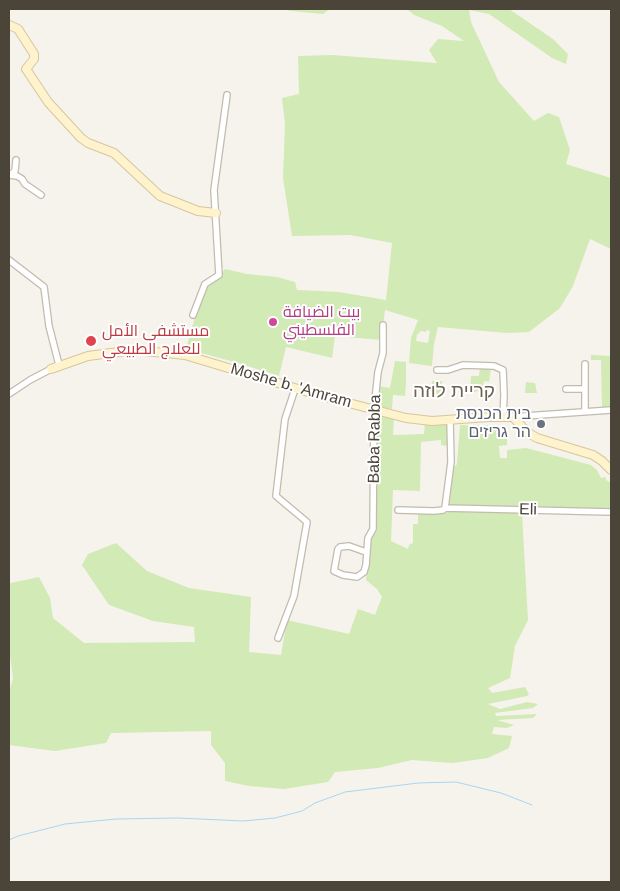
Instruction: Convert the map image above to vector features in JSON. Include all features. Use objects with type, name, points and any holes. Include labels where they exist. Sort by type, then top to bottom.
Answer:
[{"type":"street","points":[[9,25],[18,29],[34,54],[34,59],[26,69],[48,102],[81,138],[88,143],[114,153],[160,196],[198,211],[216,213]]},
{"type":"street","points":[[193,315],[205,284],[219,275],[214,190],[227,95]]},
{"type":"street","points":[[16,160],[15,170],[10,175],[22,179],[25,184],[41,196]]},
{"type":"street","points":[[9,260],[44,287],[49,326],[60,365]]},
{"type":"street","name":"Baba Rabba","points":[[366,552],[349,546],[340,547],[334,571],[343,575],[360,576],[364,572],[368,538],[373,529],[374,409],[382,353],[383,325]]},
{"type":"street","name":"Moshe b. 'Amram","points":[[51,369],[96,355],[145,350],[192,357],[295,389],[413,420],[507,417]]},
{"type":"street","points":[[585,364],[586,411]]},
{"type":"street","points":[[437,370],[448,370],[463,365],[494,366],[503,370],[507,417]]},
{"type":"street","points":[[9,394],[51,369]]},
{"type":"street","points":[[278,638],[294,596],[307,522],[276,496],[285,419],[295,389]]},
{"type":"street","points":[[566,389],[585,389]]},
{"type":"street","points":[[507,417],[611,410]]},
{"type":"street","points":[[507,417],[515,418],[527,432],[537,438],[593,455],[611,470]]},
{"type":"street","points":[[445,508],[451,462],[450,420]]},
{"type":"street","name":"Eli","points":[[398,510],[434,511],[445,508],[611,512]]},
{"type":"green space","points":[[284,9],[330,9],[323,14]]},
{"type":"green space","points":[[407,9],[509,9],[553,39],[568,54],[566,64],[552,58],[489,14],[469,10],[471,22],[499,82],[534,121],[548,113],[559,117],[570,150],[566,164],[611,178],[611,249],[590,239],[573,286],[560,308],[529,332],[507,333],[438,327],[432,366],[409,363],[411,338],[418,320],[385,310],[381,340],[335,336],[332,358],[286,347],[279,376],[186,349],[207,285],[220,276],[225,269],[247,274],[277,277],[295,282],[297,290],[339,292],[386,300],[392,243],[350,235],[292,236],[283,178],[285,124],[282,98],[299,94],[298,56],[332,55],[437,63],[429,50],[438,39],[464,41],[442,26],[414,15]],"holes":[[[420,331],[430,331],[428,343],[416,341],[417,334]]]},
{"type":"green space","points":[[591,355],[611,356],[611,407],[602,407],[601,360],[591,360]]},
{"type":"green space","points":[[395,361],[406,362],[406,384],[405,396],[393,395],[392,409],[382,407],[378,403],[377,396],[378,386],[390,388]]},
{"type":"green space","points":[[480,367],[491,368],[489,382],[484,381],[483,389],[475,392],[470,391],[471,376],[479,376]]},
{"type":"green space","points":[[432,381],[442,381],[442,397],[431,396]]},
{"type":"green space","points":[[526,382],[535,383],[537,393],[525,393]]},
{"type":"green space","points":[[383,415],[394,418],[393,435],[424,434],[425,422],[448,423],[448,446],[441,445],[441,440],[421,442],[420,491],[393,490],[391,541],[408,549],[409,545],[413,543],[413,524],[418,524],[418,513],[447,513],[447,510],[519,511],[522,514],[528,620],[515,646],[510,678],[488,688],[492,693],[525,687],[529,694],[488,704],[500,709],[527,702],[538,704],[533,708],[495,713],[496,716],[537,714],[533,718],[497,720],[514,725],[507,728],[494,727],[492,734],[512,736],[509,748],[488,758],[452,763],[412,760],[378,768],[335,772],[328,782],[284,789],[249,786],[225,781],[225,763],[211,745],[211,731],[111,733],[106,743],[55,751],[9,745],[9,693],[13,678],[9,648],[9,585],[11,583],[39,577],[50,598],[53,618],[84,643],[195,642],[194,627],[153,621],[109,605],[82,565],[88,554],[116,543],[147,571],[189,588],[251,597],[249,652],[281,655],[287,620],[349,634],[358,609],[375,615],[382,597],[377,589],[366,580],[369,542],[377,531],[376,420]]},
{"type":"green space","points":[[460,425],[498,426],[502,429],[501,435],[507,435],[507,445],[499,446],[500,458],[507,458],[507,450],[526,448],[591,465],[597,470],[601,478],[606,477],[606,480],[611,483],[611,510],[449,505],[452,468],[457,463]]},
{"type":"waterway","points":[[9,840],[65,824],[116,819],[178,818],[243,821],[275,818],[302,811],[315,803],[345,792],[418,783],[456,782],[501,793],[532,805]]},
{"type":"place","name":"بيت الضيافة الفلسطيني","points":[[273,322]]},
{"type":"place","name":"مستشفى الأمل للعلاج الطبيعي","points":[[91,341]]},
{"type":"place","name":"בית הכנסת הר גריזים","points":[[541,424]]},
{"type":"district","name":"קריית לוזה","points":[[454,392]]}]
